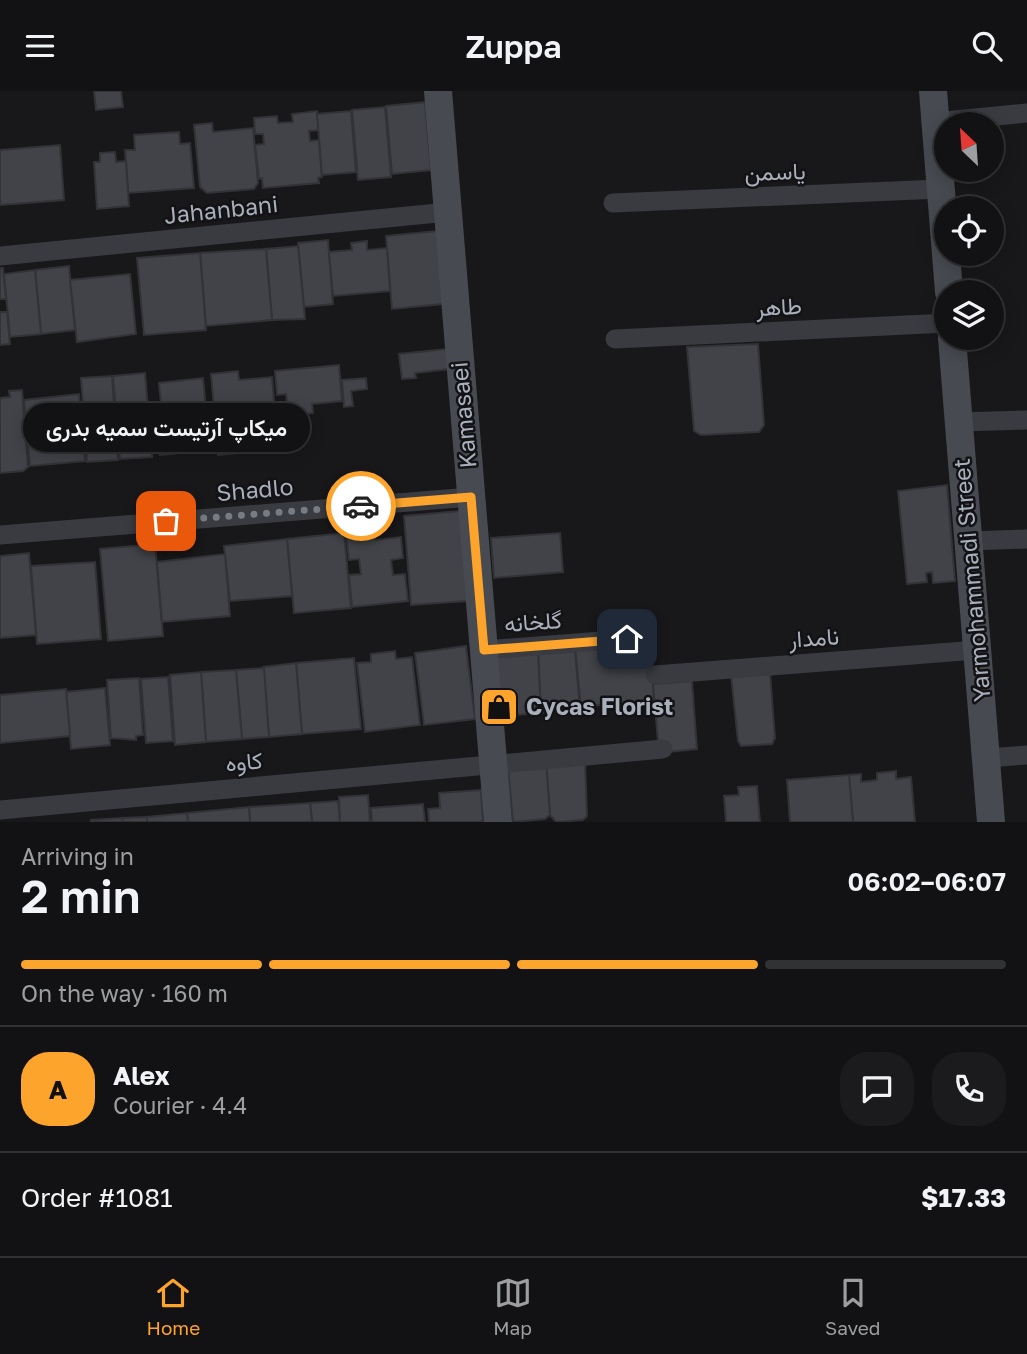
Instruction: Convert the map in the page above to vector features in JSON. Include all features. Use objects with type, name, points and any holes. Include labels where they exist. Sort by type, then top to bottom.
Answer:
[{"type":"street","name":"Kamasaei","points":[[438,91],[498,822]]},
{"type":"street","points":[[933,91],[934,112]]},
{"type":"street","points":[[1004,115],[1027,113]]},
{"type":"street","points":[[939,182],[948,280]]},
{"type":"street","name":"یاسمن","points":[[612,203],[940,189]]},
{"type":"street","name":"Jahanbani","points":[[0,256],[448,212]]},
{"type":"street","name":"طاهر","points":[[614,339],[934,324]]},
{"type":"street","name":"Yarmohammadi Street","points":[[953,350],[991,822]]},
{"type":"street","points":[[959,422],[1027,420]]},
{"type":"street","name":"Shadlo","points":[[0,535],[471,497]]},
{"type":"street","points":[[969,541],[1027,538]]},
{"type":"street","name":"گلخانه","points":[[484,650],[627,639]]},
{"type":"street","name":"نامدار","points":[[655,675],[977,650]]},
{"type":"street","name":"کاوه","points":[[0,810],[663,749]]},
{"type":"street","points":[[986,758],[1027,755]]},
{"type":"building","points":[[94,91],[121,91],[123,107],[96,110]]},
{"type":"building","points":[[425,102],[431,170],[392,174],[386,106]]},
{"type":"building","points":[[385,107],[391,177],[358,180],[352,110]]},
{"type":"building","points":[[317,111],[319,130],[309,131],[310,141],[319,140],[322,177],[318,178],[319,183],[263,188],[262,178],[259,179],[255,145],[264,144],[263,134],[255,134],[254,118],[277,116],[278,123],[293,122],[292,114]]},
{"type":"building","points":[[351,111],[356,172],[322,175],[317,114]]},
{"type":"building","points":[[212,123],[213,132],[253,128],[258,183],[254,189],[207,193],[200,187],[194,125]]},
{"type":"building","points":[[179,132],[180,144],[190,143],[194,188],[128,193],[125,150],[135,150],[134,135]]},
{"type":"building","points":[[60,145],[64,200],[0,205],[0,150]]},
{"type":"building","points":[[115,152],[116,162],[126,161],[129,206],[97,209],[94,162],[100,162],[100,153]]},
{"type":"building","points":[[437,231],[443,304],[392,309],[386,236]]},
{"type":"building","points":[[328,240],[333,304],[304,307],[298,243]]},
{"type":"building","points":[[367,241],[367,250],[387,248],[390,291],[333,296],[329,252],[352,250],[351,243]]},
{"type":"building","points":[[298,246],[305,319],[272,320],[266,249]]},
{"type":"building","points":[[266,249],[272,320],[206,326],[200,253]]},
{"type":"building","points":[[200,253],[206,330],[144,335],[137,258]]},
{"type":"building","points":[[69,266],[75,330],[41,334],[35,270]]},
{"type":"building","points":[[0,268],[3,268],[6,299],[0,299]]},
{"type":"building","points":[[35,270],[41,334],[10,337],[4,274]]},
{"type":"building","points":[[130,274],[136,334],[77,342],[70,280]]},
{"type":"building","points":[[0,312],[7,312],[10,344],[0,345]]},
{"type":"building","points":[[758,344],[764,425],[759,432],[701,435],[694,431],[687,347]]},
{"type":"building","points":[[447,349],[449,369],[415,373],[416,378],[402,379],[399,354]]},
{"type":"building","points":[[339,365],[342,401],[312,404],[313,413],[288,416],[286,394],[277,395],[275,371]]},
{"type":"building","points":[[238,371],[239,380],[272,377],[278,449],[218,455],[211,374]]},
{"type":"building","points":[[145,373],[152,457],[120,459],[113,376]]},
{"type":"building","points":[[112,376],[118,460],[87,462],[81,378]]},
{"type":"building","points":[[203,378],[210,450],[160,455],[156,416],[162,415],[159,383]]},
{"type":"building","points":[[366,378],[367,389],[351,391],[353,406],[344,407],[342,380]]},
{"type":"building","points":[[22,390],[28,467],[23,471],[0,473],[0,398],[10,397],[9,391]]},
{"type":"building","points":[[79,394],[85,461],[30,466],[24,400]]},
{"type":"building","points":[[947,485],[955,581],[933,583],[932,572],[926,573],[927,582],[907,584],[898,491]]},
{"type":"building","points":[[460,511],[467,601],[411,605],[404,516]]},
{"type":"building","points":[[374,530],[375,540],[401,537],[403,558],[391,560],[393,575],[405,574],[408,601],[352,607],[349,575],[361,574],[359,559],[349,560],[346,533]]},
{"type":"building","points":[[344,533],[351,608],[294,613],[287,539]]},
{"type":"building","points":[[560,533],[563,572],[494,578],[491,538]]},
{"type":"building","points":[[287,539],[292,596],[230,601],[224,546]]},
{"type":"building","points":[[155,544],[163,636],[108,641],[100,549]]},
{"type":"building","points":[[29,553],[36,635],[0,638],[0,556]]},
{"type":"building","points":[[225,554],[230,616],[162,622],[157,562]]},
{"type":"building","points":[[95,562],[101,639],[37,644],[31,566]]},
{"type":"building","points":[[650,643],[654,700],[581,707],[575,648]]},
{"type":"building","points":[[466,646],[475,719],[424,725],[415,653]]},
{"type":"building","points":[[575,650],[580,710],[541,713],[538,652]]},
{"type":"building","points":[[395,651],[396,659],[412,657],[420,725],[365,732],[357,663],[371,662],[371,654]]},
{"type":"building","points":[[538,652],[541,713],[503,716],[497,655]]},
{"type":"building","points":[[354,658],[361,729],[302,734],[296,663]]},
{"type":"building","points":[[296,663],[302,734],[269,737],[263,667]]},
{"type":"building","points":[[264,668],[269,737],[242,739],[236,670]]},
{"type":"building","points":[[236,670],[242,739],[206,742],[201,672]]},
{"type":"building","points":[[201,672],[206,742],[175,745],[170,675]]},
{"type":"building","points":[[770,673],[775,738],[772,744],[741,746],[738,741],[731,675]]},
{"type":"building","points":[[168,677],[173,741],[146,743],[141,679]]},
{"type":"building","points":[[139,678],[143,735],[136,736],[136,740],[111,738],[107,680]]},
{"type":"building","points":[[692,681],[697,749],[659,753],[653,684]]},
{"type":"building","points":[[105,688],[110,745],[71,749],[66,692]]},
{"type":"building","points":[[66,689],[70,736],[0,743],[0,695]]},
{"type":"building","points":[[585,760],[587,816],[583,820],[556,822],[550,815],[546,763]]},
{"type":"building","points":[[546,761],[550,815],[545,819],[513,822],[508,769]]},
{"type":"building","points":[[896,771],[896,779],[911,777],[915,822],[853,822],[849,775],[861,774],[861,782],[877,780],[877,773]]},
{"type":"building","points":[[849,775],[853,822],[790,822],[787,780]]},
{"type":"building","points":[[757,786],[760,822],[726,822],[724,796],[739,795],[738,787]]},
{"type":"building","points":[[481,790],[483,822],[429,822],[428,809],[440,808],[439,793]]},
{"type":"building","points":[[368,795],[370,822],[340,822],[339,797]]},
{"type":"building","points":[[338,801],[340,822],[312,822],[310,803]]},
{"type":"building","points":[[310,803],[312,822],[250,822],[249,807]]},
{"type":"building","points":[[423,804],[425,822],[372,822],[371,808]]},
{"type":"building","points":[[249,807],[250,822],[188,822],[187,813]]},
{"type":"building","points":[[187,813],[188,822],[147,822],[147,817]]},
{"type":"building","points":[[147,817],[147,822],[123,822],[122,818]]},
{"type":"building","points":[[122,818],[123,822],[91,822],[91,820]]},
{"type":"way so far","points":[[166,521],[361,506]]},
{"type":"place","name":"میکاپ آرتیست سمیه بدری","points":[[166,521]]},
{"type":"place","name":"Cycas Florist","points":[[499,707]]},
{"type":"route","points":[[361,506],[471,497],[484,650],[627,639]]}]
